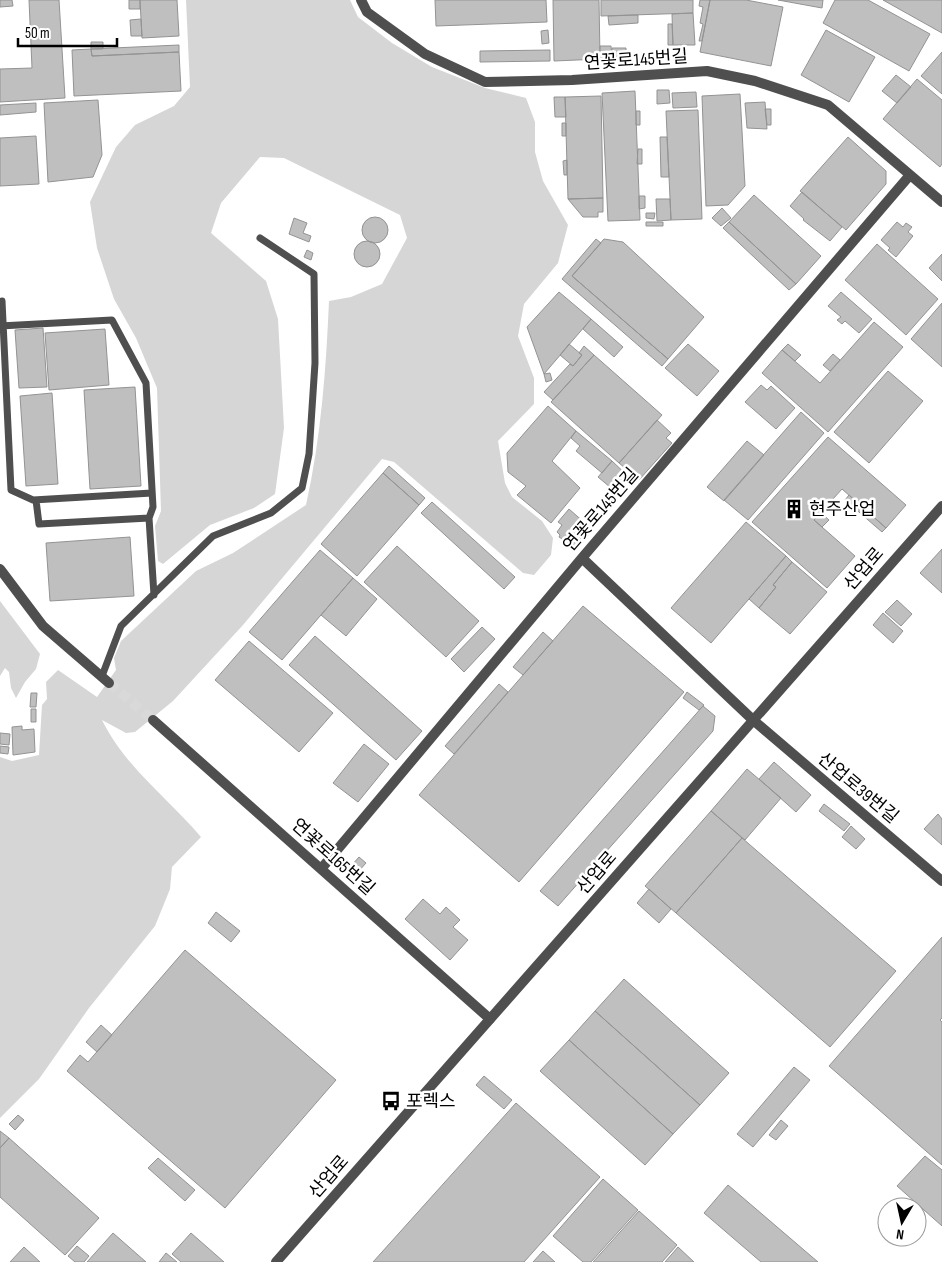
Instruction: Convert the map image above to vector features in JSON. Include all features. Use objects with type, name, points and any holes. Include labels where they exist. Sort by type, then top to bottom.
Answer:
[{"type":"street","name":"연꽃로145번길","points":[[361,0],[367,12],[425,54],[485,82],[572,80],[708,71],[755,81],[828,106],[942,202]]},
{"type":"street","name":"연꽃로145번길","points":[[321,869],[582,558],[910,175]]},
{"type":"street","name":"산업로","points":[[276,1262],[942,506]]},
{"type":"street","name":"산업로39번길","points":[[582,558],[754,720],[942,881]]},
{"type":"street","points":[[0,569],[43,626],[105,679]]},
{"type":"street","name":"연꽃로165번길","points":[[153,720],[490,1019]]},
{"type":"lane","points":[[105,679],[121,626],[213,536],[271,514],[302,488],[310,454],[315,363],[314,274],[260,238]]},
{"type":"lane","points":[[2,301],[11,490],[33,500],[152,493]]},
{"type":"lane","points":[[2,326],[112,320],[146,383],[153,507],[149,518],[154,595]]},
{"type":"lane","points":[[36,500],[39,524],[149,518]]},
{"type":"shaded area","points":[[186,0],[350,0],[358,17],[392,43],[432,67],[485,88],[526,98],[535,122],[535,152],[543,181],[568,225],[558,263],[524,304],[518,336],[534,378],[534,404],[498,441],[505,483],[512,497],[542,521],[553,538],[551,555],[534,575],[523,573],[394,462],[382,459],[243,625],[173,701],[135,732],[126,733],[102,720],[123,753],[201,837],[172,867],[170,889],[155,926],[89,1008],[39,1079],[0,1118],[0,757],[12,761],[39,755],[42,705],[47,699],[46,682],[58,670],[97,697],[116,670],[114,658],[121,641],[196,571],[233,553],[306,505],[316,454],[322,403],[329,301],[351,297],[382,284],[407,238],[400,215],[284,158],[260,157],[221,203],[211,233],[266,281],[278,319],[284,428],[275,494],[254,508],[210,525],[163,564],[158,561],[155,526],[161,511],[157,388],[136,338],[114,299],[97,248],[90,202],[116,147],[135,125],[174,106],[190,87]]},
{"type":"shaded area","points":[[0,601],[40,654],[36,669],[25,682],[16,698],[11,688],[9,672],[5,668],[0,676]]},
{"type":"building","points":[[0,0],[12,0],[13,6],[0,7]]},
{"type":"building","points":[[29,0],[59,0],[65,98],[0,102],[0,69],[32,68]]},
{"type":"building","points":[[129,0],[140,0],[140,9],[129,9]]},
{"type":"building","points":[[140,0],[177,0],[179,36],[142,38]]},
{"type":"building","points":[[435,0],[546,0],[547,22],[436,26]]},
{"type":"building","points":[[553,0],[599,0],[600,59],[554,61]]},
{"type":"building","points":[[601,0],[693,0],[693,13],[601,16]]},
{"type":"building","points":[[700,0],[710,0],[702,41],[699,41],[703,24],[700,23],[703,7],[699,6]]},
{"type":"building","points":[[710,0],[746,0],[783,7],[771,66],[700,52]]},
{"type":"building","points":[[778,0],[823,0],[822,8]]},
{"type":"building","points":[[835,0],[868,0],[930,34],[909,71],[823,23]]},
{"type":"building","points":[[883,0],[942,0],[942,33]]},
{"type":"building","points":[[693,13],[695,45],[673,45],[672,14]]},
{"type":"building","points":[[638,15],[638,23],[609,25],[608,16]]},
{"type":"building","points":[[141,19],[142,36],[131,36],[130,20]]},
{"type":"building","points":[[668,24],[672,24],[673,45],[668,45]]},
{"type":"building","points":[[548,30],[549,43],[542,44],[541,31]]},
{"type":"building","points":[[826,30],[875,57],[849,102],[801,75]]},
{"type":"building","points":[[91,42],[103,42],[103,49],[91,49]]},
{"type":"building","points":[[179,45],[179,52],[92,56],[91,49]]},
{"type":"building","points":[[600,46],[611,46],[612,58],[600,58]]},
{"type":"building","points":[[612,48],[626,48],[626,56],[612,57]]},
{"type":"building","points":[[91,49],[92,56],[179,52],[181,91],[74,96],[72,50]]},
{"type":"building","points":[[550,50],[550,61],[480,62],[480,51]]},
{"type":"building","points":[[942,52],[942,94],[921,76]]},
{"type":"building","points":[[896,75],[911,87],[897,103],[882,91]]},
{"type":"building","points":[[917,79],[942,100],[942,164],[940,167],[883,119]]},
{"type":"building","points":[[657,90],[669,90],[670,103],[657,104]]},
{"type":"building","points":[[635,91],[640,220],[608,221],[602,93]]},
{"type":"building","points":[[696,92],[697,107],[673,108],[672,93]]},
{"type":"building","points":[[740,94],[745,186],[728,205],[706,206],[702,96]]},
{"type":"building","points":[[601,96],[603,198],[568,199],[565,97]]},
{"type":"building","points":[[554,97],[565,97],[566,117],[555,117]]},
{"type":"building","points":[[98,100],[102,155],[93,177],[48,182],[44,103]]},
{"type":"building","points":[[765,102],[767,129],[747,128],[745,103]]},
{"type":"building","points":[[36,103],[36,112],[0,115],[0,105]]},
{"type":"building","points":[[765,109],[771,109],[771,125],[767,125]]},
{"type":"building","points":[[698,110],[702,219],[671,220],[666,111]]},
{"type":"building","points":[[636,111],[640,111],[640,125],[636,125]]},
{"type":"building","points":[[562,123],[566,123],[566,136],[562,136]]},
{"type":"building","points":[[36,136],[39,184],[0,186],[0,138]]},
{"type":"building","points":[[660,137],[667,137],[669,177],[661,177]]},
{"type":"building","points":[[848,137],[886,171],[886,184],[846,230],[800,191]]},
{"type":"building","points":[[638,149],[642,149],[642,164],[637,164]]},
{"type":"building","points":[[567,160],[567,175],[564,175],[563,161]]},
{"type":"building","points":[[802,192],[842,227],[830,241],[803,220],[790,206]]},
{"type":"building","points":[[754,195],[821,256],[796,284],[729,222]]},
{"type":"building","points":[[639,196],[645,196],[645,208],[639,209]]},
{"type":"building","points":[[603,198],[603,212],[598,212],[598,217],[583,217],[568,199]]},
{"type":"building","points":[[656,199],[670,199],[671,220],[657,221]]},
{"type":"building","points":[[722,208],[731,218],[721,226],[712,218]]},
{"type":"building","points":[[646,213],[655,213],[654,219],[646,218]]},
{"type":"building","points":[[375,217],[384,221],[388,230],[384,239],[375,243],[366,239],[362,230],[366,221]]},
{"type":"building","points":[[294,218],[307,223],[303,233],[311,236],[309,242],[289,234]]},
{"type":"building","points":[[646,222],[663,222],[663,226],[646,226]]},
{"type":"building","points":[[729,222],[796,284],[789,290],[723,228]]},
{"type":"building","points":[[897,222],[903,227],[906,223],[912,227],[908,232],[913,236],[896,257],[881,240]]},
{"type":"building","points":[[596,239],[601,243],[572,276],[668,359],[662,366],[562,279]]},
{"type":"building","points":[[604,239],[623,242],[704,317],[668,359],[572,276]]},
{"type":"building","points":[[367,241],[376,245],[380,254],[376,263],[367,267],[358,263],[354,254],[358,245]]},
{"type":"building","points":[[877,244],[938,299],[906,335],[845,280]]},
{"type":"building","points":[[307,250],[313,253],[311,260],[304,257]]},
{"type":"building","points":[[942,254],[942,281],[929,268]]},
{"type":"building","points":[[559,292],[591,319],[544,374],[527,327]]},
{"type":"building","points":[[841,292],[872,319],[859,333],[845,321],[842,324],[837,320],[841,317],[828,306]]},
{"type":"building","points":[[942,303],[942,367],[911,339]]},
{"type":"building","points":[[591,319],[623,347],[614,357],[583,329]]},
{"type":"building","points":[[874,322],[903,347],[828,432],[762,373],[782,350],[820,383]]},
{"type":"building","points":[[43,328],[47,387],[19,388],[15,330]]},
{"type":"building","points":[[105,329],[109,385],[49,390],[45,333]]},
{"type":"building","points":[[569,344],[582,355],[573,366],[560,355]]},
{"type":"building","points":[[688,344],[719,371],[697,396],[665,368]]},
{"type":"building","points":[[788,344],[801,355],[795,361],[782,350]]},
{"type":"building","points":[[584,346],[594,355],[553,400],[544,392],[570,364],[573,366],[582,355],[579,353]]},
{"type":"building","points":[[833,354],[840,360],[830,371],[823,365]]},
{"type":"building","points":[[594,355],[662,415],[619,463],[551,402]]},
{"type":"building","points":[[888,371],[923,401],[869,463],[834,432]]},
{"type":"building","points":[[550,373],[552,380],[546,382],[544,374]]},
{"type":"building","points":[[761,385],[767,390],[771,386],[795,408],[776,429],[745,402]]},
{"type":"building","points":[[135,387],[141,486],[90,489],[84,390]]},
{"type":"building","points":[[52,393],[58,484],[26,486],[20,396]]},
{"type":"building","points":[[548,406],[576,431],[552,461],[580,488],[551,523],[517,495],[526,486],[508,472],[507,453]]},
{"type":"building","points":[[801,412],[824,433],[748,520],[724,500]]},
{"type":"building","points":[[657,420],[671,433],[666,438],[672,443],[639,480],[619,463]]},
{"type":"building","points":[[576,431],[612,461],[602,473],[576,451],[580,446],[571,438]]},
{"type":"building","name":"현주산업","points":[[828,437],[906,505],[886,528],[842,489],[814,520],[855,556],[827,588],[752,522]]},
{"type":"building","points":[[747,441],[764,455],[724,501],[707,487]]},
{"type":"building","points":[[612,461],[630,478],[617,493],[598,477]]},
{"type":"building","points":[[389,466],[425,498],[419,505],[383,473]]},
{"type":"building","points":[[383,473],[419,505],[357,576],[321,544]]},
{"type":"building","points":[[849,495],[886,528],[882,532],[845,500]]},
{"type":"building","points":[[432,502],[515,577],[504,589],[421,513]]},
{"type":"building","points":[[569,509],[586,524],[585,526],[591,532],[577,548],[571,542],[569,543],[559,537],[560,535],[557,532],[562,525],[558,522]]},
{"type":"building","points":[[821,513],[829,520],[822,527],[814,520]]},
{"type":"building","points":[[746,522],[786,556],[711,643],[671,608]]},
{"type":"building","points":[[130,537],[134,596],[50,601],[46,543]]},
{"type":"building","points":[[397,546],[479,621],[446,657],[364,582]]},
{"type":"building","points":[[942,549],[942,593],[920,573]]},
{"type":"building","points":[[320,550],[353,578],[282,660],[249,632]]},
{"type":"building","points":[[786,556],[792,562],[773,585],[776,587],[759,608],[749,599]]},
{"type":"building","points":[[792,562],[827,592],[790,634],[759,608],[776,587],[773,585]]},
{"type":"building","points":[[353,578],[377,599],[346,636],[321,615]]},
{"type":"building","points":[[897,600],[912,614],[901,626],[885,612]]},
{"type":"building","points":[[583,606],[684,692],[519,882],[419,795]]},
{"type":"building","points":[[883,613],[903,631],[893,643],[873,625]]},
{"type":"building","points":[[482,627],[495,639],[464,672],[451,659]]},
{"type":"building","points":[[543,632],[553,641],[523,675],[513,667]]},
{"type":"building","points":[[315,636],[422,731],[396,760],[289,665]]},
{"type":"building","points":[[249,641],[333,713],[299,752],[215,680]]},
{"type":"building","points":[[499,684],[508,692],[454,754],[445,746]]},
{"type":"building","points":[[687,692],[704,705],[699,710],[683,698]]},
{"type":"building","points":[[31,693],[37,693],[36,707],[30,707]]},
{"type":"building","points":[[703,706],[715,716],[713,731],[558,906],[540,891]]},
{"type":"building","points":[[31,709],[36,709],[36,722],[31,722]]},
{"type":"building","points":[[22,726],[22,730],[34,729],[35,752],[13,755],[12,727]]},
{"type":"building","points":[[0,733],[10,734],[9,745],[0,744]]},
{"type":"building","points":[[364,744],[389,764],[358,802],[333,783]]},
{"type":"building","points":[[0,746],[9,747],[8,754],[0,753]]},
{"type":"building","points":[[774,762],[811,795],[796,812],[759,779]]},
{"type":"building","points":[[747,769],[781,798],[745,840],[711,811]]},
{"type":"building","points":[[824,804],[850,824],[844,831],[819,811]]},
{"type":"building","points":[[711,811],[742,838],[676,913],[645,886]]},
{"type":"building","points":[[938,814],[942,819],[942,845],[924,829]]},
{"type":"building","points":[[851,826],[865,839],[856,849],[842,837]]},
{"type":"building","points":[[742,838],[896,971],[830,1047],[676,913]]},
{"type":"building","points":[[359,857],[366,863],[358,872],[351,866]]},
{"type":"building","points":[[649,889],[671,909],[659,923],[637,903]]},
{"type":"building","points":[[423,899],[440,914],[446,907],[460,920],[453,927],[468,940],[450,960],[405,919]]},
{"type":"building","points":[[216,912],[240,931],[231,942],[208,923]]},
{"type":"building","points":[[942,937],[942,1018],[940,1020],[942,1022],[942,1165],[829,1066]]},
{"type":"building","points":[[185,950],[336,1080],[225,1208],[67,1071],[80,1055],[88,1062]]},
{"type":"building","points":[[624,979],[729,1073],[700,1105],[595,1011]]},
{"type":"building","points":[[595,1011],[700,1105],[673,1134],[569,1040]]},
{"type":"building","points":[[101,1025],[112,1035],[97,1052],[86,1042]]},
{"type":"building","points":[[569,1040],[673,1134],[645,1165],[540,1071]]},
{"type":"building","points":[[794,1067],[810,1080],[753,1147],[737,1134]]},
{"type":"building","points":[[484,1076],[512,1100],[504,1109],[476,1085]]},
{"type":"building","points":[[516,1103],[600,1177],[524,1262],[373,1262]]},
{"type":"building","points":[[18,1115],[24,1120],[15,1130],[9,1124]]},
{"type":"building","points":[[781,1120],[788,1126],[776,1140],[769,1135]]},
{"type":"building","points":[[0,1131],[9,1138],[0,1148]]},
{"type":"building","points":[[9,1138],[99,1218],[65,1255],[0,1197],[0,1148]]},
{"type":"building","points":[[925,1156],[942,1170],[942,1226],[927,1213],[927,1197],[909,1197],[897,1186]]},
{"type":"building","points":[[158,1158],[195,1190],[185,1201],[148,1168]]},
{"type":"building","points":[[603,1179],[638,1210],[591,1262],[583,1262],[553,1236]]},
{"type":"building","points":[[728,1185],[818,1262],[761,1262],[704,1213]]},
{"type":"building","points":[[639,1211],[677,1245],[662,1262],[593,1262]]},
{"type":"building","points":[[113,1233],[146,1262],[87,1262]]},
{"type":"building","points":[[191,1233],[224,1262],[181,1262],[172,1254]]},
{"type":"building","points":[[77,1246],[89,1256],[84,1262],[75,1262],[68,1256]]},
{"type":"building","points":[[24,1247],[40,1262],[10,1262]]},
{"type":"building","points":[[678,1247],[694,1262],[665,1262]]},
{"type":"building","points":[[543,1251],[555,1262],[533,1262]]},
{"type":"building","points":[[166,1253],[177,1262],[159,1262]]},
{"type":"tunnel","points":[[109,683],[153,720]]},
{"type":"place","name":"현주산업","points":[[794,509]]},
{"type":"place","name":"포렉스","points":[[391,1101]]}]
